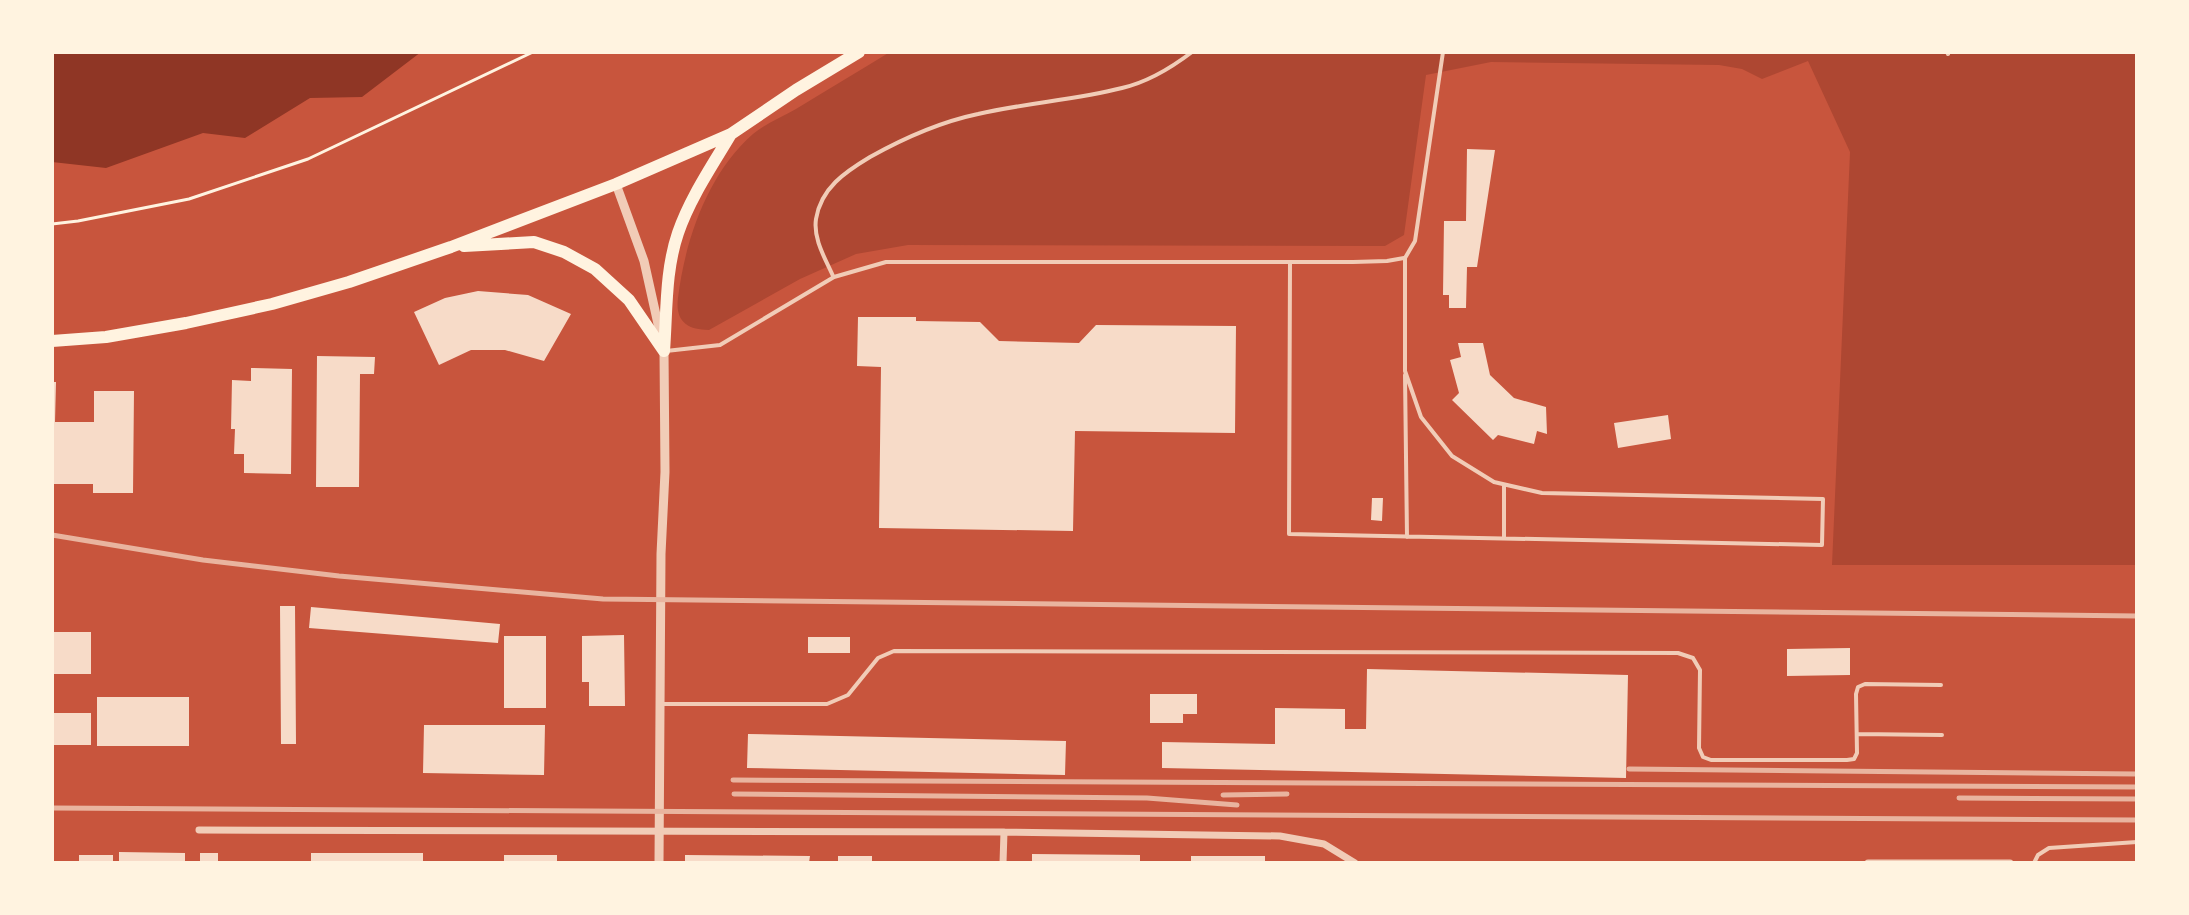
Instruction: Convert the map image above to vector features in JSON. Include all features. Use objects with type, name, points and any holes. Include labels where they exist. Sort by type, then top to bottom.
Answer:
[{"type":"main road","points":[[52,341],[132,332],[272,304],[349,282],[451,247],[616,184],[731,134],[859,52]]},
{"type":"main road","points":[[664,351],[670,266],[678,233],[692,201],[731,134]]},
{"type":"main road","points":[[451,247],[534,242],[564,252],[595,269],[629,300],[664,351]]},
{"type":"street","points":[[616,184],[644,261],[664,351],[659,863]]},
{"type":"street","points":[[199,830],[1004,832],[1280,836],[1324,844],[1355,863]]},
{"type":"street","points":[[1003,863],[1004,832]]},
{"type":"street","points":[[1868,863],[2010,863]]},
{"type":"lane","points":[[834,277],[818,242],[815,220],[830,186],[848,170],[923,130],[977,114],[1123,88],[1170,69],[1192,52]]},
{"type":"lane","points":[[1407,537],[1405,258],[1415,241],[1443,52]]},
{"type":"lane","points":[[664,351],[720,345],[834,277],[886,262],[1290,262],[1405,258]]},
{"type":"lane","points":[[1290,262],[1289,534],[1822,545],[1823,499],[1542,493],[1494,482],[1452,456],[1421,417],[1405,371]]},
{"type":"lane","points":[[1504,485],[1504,539]]},
{"type":"lane","points":[[659,704],[827,704],[848,695],[878,658],[894,651],[1678,653],[1693,658],[1700,670],[1699,748],[1703,757],[1711,760],[1847,760],[1854,759],[1857,753],[1858,687],[1865,684],[1941,685]]},
{"type":"lane","points":[[1857,734],[1942,735]]},
{"type":"lane","points":[[2034,863],[2038,855],[2049,848],[2137,842]]},
{"type":"path","points":[[52,224],[189,199],[308,159],[533,52]]},
{"type":"shaded area","points":[[52,52],[421,52],[362,97],[310,98],[245,138],[203,133],[106,168],[52,162]]},
{"type":"shaded area","points":[[890,52],[2137,52],[2137,565],[1832,565],[1850,152],[1808,61],[1762,79],[1742,69],[1719,65],[1491,62],[1426,75],[1404,235],[1385,246],[908,245],[856,254],[800,279],[709,330],[684,323],[678,306],[686,253],[701,209],[723,168],[758,130]]},
{"type":"building","points":[[1467,149],[1495,150],[1477,267],[1467,267],[1466,308],[1449,308],[1449,295],[1443,295],[1444,221],[1466,221]]},
{"type":"building","points":[[478,291],[528,295],[571,314],[544,361],[505,350],[471,350],[439,365],[414,312],[445,298]]},
{"type":"building","points":[[858,317],[980,322],[999,341],[1079,343],[1096,325],[1236,326],[1235,433],[1075,431],[1073,531],[879,528],[881,367],[857,366]]},
{"type":"building","points":[[1458,343],[1483,343],[1490,375],[1514,398],[1546,407],[1547,434],[1537,431],[1534,444],[1498,435],[1493,440],[1452,400],[1459,393],[1450,360],[1461,357]]},
{"type":"building","points":[[317,356],[375,357],[374,374],[360,374],[359,487],[316,487]]},
{"type":"building","points":[[251,368],[292,369],[291,474],[244,473],[244,454],[234,454],[232,380],[251,381]]},
{"type":"building","points":[[52,382],[56,382],[55,422],[94,422],[94,391],[134,391],[133,493],[93,493],[93,484],[52,484]]},
{"type":"building","points":[[1668,415],[1671,439],[1618,448],[1614,423]]},
{"type":"building","points":[[1372,498],[1383,498],[1382,521],[1371,520]]},
{"type":"building","points":[[280,606],[295,606],[296,744],[281,744]]},
{"type":"building","points":[[311,607],[500,624],[498,643],[309,628]]},
{"type":"building","points":[[52,632],[91,632],[91,674],[52,674]]},
{"type":"building","points":[[624,635],[625,706],[589,706],[589,682],[582,682],[582,636]]},
{"type":"building","points":[[504,636],[546,636],[546,708],[504,708]]},
{"type":"building","points":[[808,637],[850,637],[850,653],[808,653]]},
{"type":"building","points":[[1850,648],[1850,675],[1787,676],[1787,649]]},
{"type":"building","points":[[1367,669],[1628,675],[1626,778],[1162,768],[1162,742],[1275,744],[1275,708],[1345,709],[1345,729],[1366,729]]},
{"type":"building","points":[[1150,694],[1197,694],[1197,714],[1183,714],[1183,723],[1150,723]]},
{"type":"building","points":[[97,697],[189,697],[189,746],[97,746]]},
{"type":"building","points":[[52,713],[91,713],[91,745],[52,745]]},
{"type":"building","points":[[424,725],[545,725],[544,775],[423,773]]},
{"type":"building","points":[[748,734],[1066,741],[1065,775],[747,768]]},
{"type":"building","points":[[119,852],[185,853],[185,863],[119,863]]},
{"type":"building","points":[[200,853],[218,853],[218,863],[200,863]]},
{"type":"building","points":[[311,853],[423,853],[423,863],[311,863]]},
{"type":"building","points":[[1032,854],[1140,855],[1140,863],[1032,863]]},
{"type":"building","points":[[79,855],[113,855],[113,863],[79,863]]},
{"type":"building","points":[[504,855],[557,855],[557,863],[504,863]]},
{"type":"building","points":[[685,855],[810,856],[809,863],[685,863]]},
{"type":"building","points":[[838,856],[872,856],[872,863],[838,863]]},
{"type":"building","points":[[1191,856],[1265,856],[1265,863],[1191,863]]},
{"type":"railway","points":[[52,535],[203,560],[339,576],[603,599],[2137,616]]},
{"type":"railway","points":[[1629,769],[2137,774]]},
{"type":"railway","points":[[733,780],[2137,787]]},
{"type":"railway","points":[[734,794],[1147,798],[1237,805]]},
{"type":"railway","points":[[1223,795],[1287,794]]},
{"type":"railway","points":[[1959,798],[2137,799]]},
{"type":"railway","points":[[52,808],[2137,820]]}]
